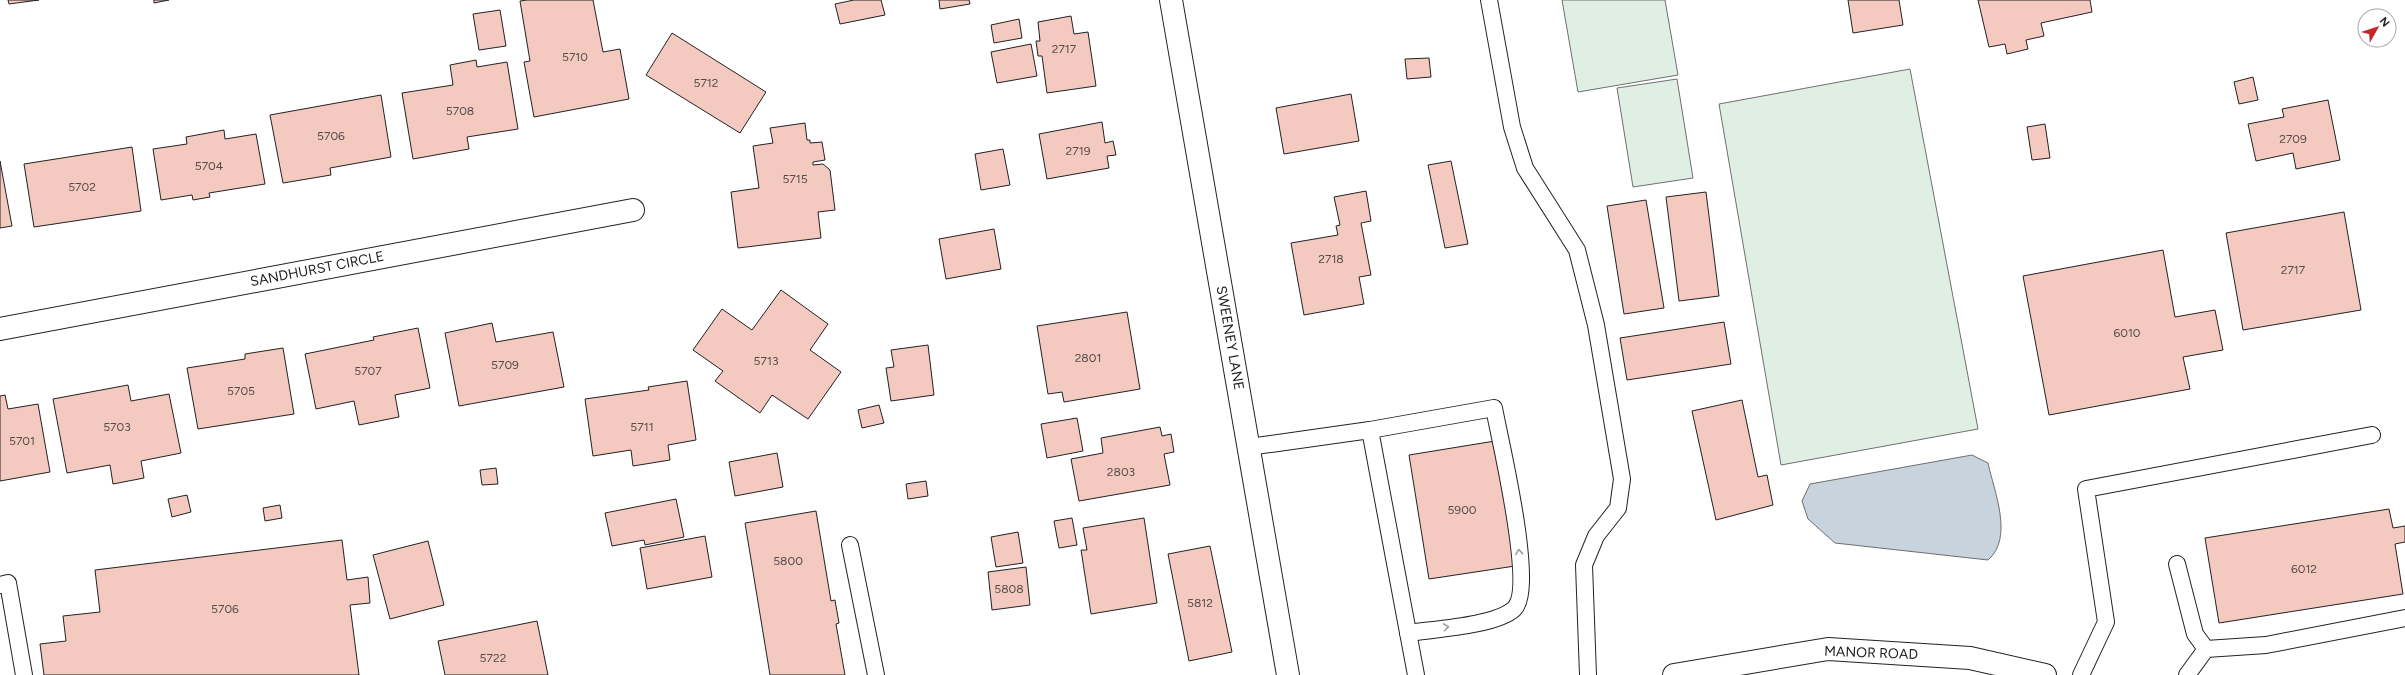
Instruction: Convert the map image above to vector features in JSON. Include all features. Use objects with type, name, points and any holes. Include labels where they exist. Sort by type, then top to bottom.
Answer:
[{"type":"street","name":"SWEENEY LANE","points":[[1171,0],[1288,675]]},
{"type":"street","name":"SANDHURST CIRCLE","points":[[0,329],[633,210]]},
{"type":"street","name":"MANOR ROAD","points":[[1674,675],[1828,649],[1970,658],[2045,675]]},
{"type":"lane","points":[[1489,0],[1512,127],[1525,168],[1577,250],[1596,326],[1622,478],[1618,508],[1596,536],[1584,565],[1588,675]]},
{"type":"lane","points":[[1249,447],[1370,430],[1494,408],[1517,529],[1522,572],[1520,597],[1514,608],[1496,619],[1408,633]]},
{"type":"lane","points":[[1370,430],[1416,675]]},
{"type":"lane","points":[[2081,675],[2106,622],[2086,489],[2372,435]]},
{"type":"lane","points":[[850,545],[876,675]]},
{"type":"lane","points":[[2177,564],[2195,634],[2206,649]]},
{"type":"lane","points":[[0,585],[8,583],[24,675]]},
{"type":"lane","points":[[2206,649],[2266,645],[2405,618]]},
{"type":"lane","points":[[2187,675],[2206,649]]},
{"type":"green space","points":[[1562,0],[1665,0],[1678,75],[1578,92]]},
{"type":"green space","points":[[1910,69],[1978,429],[1781,465],[1719,104]]},
{"type":"green space","points":[[1677,79],[1693,178],[1633,187],[1617,88]]},
{"type":"shaded area","points":[[1972,455],[1988,463],[2000,514],[2000,540],[1996,551],[1988,560],[1835,543],[1808,519],[1802,501],[1810,484]]},
{"type":"building","points":[[8,0],[39,0],[9,4]]},
{"type":"building","points":[[154,0],[169,0],[154,3]]},
{"type":"building","points":[[593,0],[603,52],[620,49],[629,99],[534,117],[524,62],[530,61],[520,1]]},
{"type":"building","points":[[854,0],[881,0],[885,15],[840,24],[835,4]]},
{"type":"building","points":[[939,0],[969,0],[970,4],[940,9]]},
{"type":"building","points":[[1848,0],[1899,0],[1903,25],[1853,33]]},
{"type":"building","points":[[1978,0],[2090,0],[2092,12],[2041,23],[2044,36],[2026,40],[2028,49],[2007,54],[2005,44],[1989,47]]},
{"type":"building","points":[[500,10],[506,46],[479,50],[473,14]]},
{"type":"building","points":[[1071,16],[1074,34],[1088,32],[1096,86],[1047,93],[1042,56],[1038,56],[1036,41],[1040,41],[1038,22]]},
{"type":"building","points":[[1019,19],[1022,38],[994,43],[991,25]]},
{"type":"building","points":[[672,33],[766,92],[740,133],[646,75]]},
{"type":"building","points":[[1031,44],[1037,76],[997,83],[991,52]]},
{"type":"building","points":[[1429,58],[1431,77],[1407,79],[1405,59]]},
{"type":"building","points":[[476,60],[477,67],[507,62],[518,129],[467,137],[469,149],[413,159],[402,93],[453,85],[450,65]]},
{"type":"building","points":[[2253,77],[2258,100],[2239,104],[2234,82]]},
{"type":"building","points":[[1351,94],[1359,141],[1284,154],[1276,108]]},
{"type":"building","points":[[381,95],[391,157],[330,168],[331,175],[283,183],[270,115]]},
{"type":"building","points":[[2328,100],[2340,160],[2296,169],[2293,153],[2256,161],[2248,124],[2284,117],[2282,109]]},
{"type":"building","points":[[1102,122],[1105,143],[1113,141],[1116,155],[1107,156],[1109,168],[1047,179],[1039,134]]},
{"type":"building","points":[[805,123],[807,140],[810,140],[810,143],[822,142],[825,160],[813,162],[813,165],[823,164],[830,170],[835,210],[818,212],[821,238],[738,248],[731,192],[759,188],[753,146],[773,143],[770,128]]},
{"type":"building","points":[[2045,124],[2050,158],[2032,160],[2027,127]]},
{"type":"building","points":[[224,130],[225,139],[256,134],[265,184],[209,193],[210,197],[193,200],[192,195],[161,200],[153,149],[187,144],[186,137]]},
{"type":"building","points":[[132,147],[141,211],[34,227],[24,164]]},
{"type":"building","points":[[1003,149],[1010,185],[981,190],[975,154]]},
{"type":"building","points":[[0,161],[12,226],[0,228]]},
{"type":"building","points":[[1451,161],[1468,244],[1445,248],[1428,165]]},
{"type":"building","points":[[1366,191],[1371,221],[1361,223],[1371,275],[1359,277],[1364,304],[1304,315],[1291,243],[1338,235],[1336,226],[1340,225],[1334,197]]},
{"type":"building","points":[[1706,192],[1719,296],[1679,301],[1666,197]]},
{"type":"building","points":[[1646,200],[1664,308],[1624,314],[1607,206]]},
{"type":"building","points":[[2344,212],[2361,310],[2243,330],[2226,233]]},
{"type":"building","points":[[994,229],[1001,269],[946,279],[939,239]]},
{"type":"building","points":[[2163,250],[2175,317],[2215,310],[2223,350],[2183,357],[2190,389],[2049,415],[2023,276]]},
{"type":"building","points":[[781,290],[828,324],[810,350],[841,372],[808,419],[772,395],[760,413],[715,381],[723,371],[693,350],[722,309],[752,330]]},
{"type":"building","points":[[1127,312],[1140,389],[1064,402],[1062,392],[1048,394],[1037,326]]},
{"type":"building","points":[[1724,322],[1731,364],[1627,380],[1620,338]]},
{"type":"building","points":[[492,323],[496,342],[553,332],[564,387],[459,406],[445,333]]},
{"type":"building","points":[[418,328],[430,388],[395,395],[399,417],[359,425],[354,401],[316,409],[305,354],[374,340],[373,337]]},
{"type":"building","points":[[928,345],[934,395],[891,401],[886,368],[894,367],[891,350]]},
{"type":"building","points":[[283,348],[294,414],[198,429],[187,368],[245,359],[245,354]]},
{"type":"building","points":[[687,381],[696,440],[668,445],[670,460],[633,466],[631,450],[593,456],[585,399],[649,390],[648,387]]},
{"type":"building","points":[[128,385],[131,401],[169,394],[181,453],[141,461],[144,478],[113,484],[110,465],[67,473],[53,399]]},
{"type":"building","points":[[5,395],[8,409],[38,404],[50,472],[0,481],[0,396]]},
{"type":"building","points":[[1742,400],[1758,477],[1767,475],[1773,505],[1716,520],[1692,411]]},
{"type":"building","points":[[879,405],[884,423],[862,428],[858,410]]},
{"type":"building","points":[[1077,418],[1083,451],[1047,458],[1041,424]]},
{"type":"building","points":[[1160,427],[1162,436],[1171,434],[1174,452],[1164,454],[1170,485],[1079,501],[1071,459],[1103,453],[1101,438]]},
{"type":"building","points":[[1495,441],[1515,566],[1429,579],[1409,455]]},
{"type":"building","points":[[777,453],[783,487],[735,496],[729,462]]},
{"type":"building","points":[[496,468],[498,484],[482,485],[480,470]]},
{"type":"building","points":[[926,481],[928,496],[908,499],[906,484]]},
{"type":"building","points":[[187,495],[191,512],[172,517],[168,499]]},
{"type":"building","points":[[676,499],[684,537],[645,545],[644,540],[612,546],[605,513]]},
{"type":"building","points":[[280,505],[282,518],[265,521],[263,508]]},
{"type":"building","points":[[2389,509],[2393,528],[2405,526],[2405,542],[2395,544],[2403,594],[2219,623],[2205,538]]},
{"type":"building","points":[[816,511],[831,601],[835,600],[839,623],[836,624],[845,675],[770,675],[745,523]]},
{"type":"building","points":[[1072,518],[1077,545],[1059,548],[1054,521]]},
{"type":"building","points":[[1144,518],[1157,603],[1091,614],[1081,550],[1087,550],[1083,528]]},
{"type":"building","points":[[1018,532],[1023,563],[996,567],[991,537]]},
{"type":"building","points":[[705,536],[712,577],[647,589],[640,548]]},
{"type":"building","points":[[342,540],[347,580],[368,577],[370,603],[350,605],[359,675],[44,675],[40,644],[66,641],[63,616],[100,612],[95,570]]},
{"type":"building","points":[[428,541],[444,605],[390,619],[373,555]]},
{"type":"building","points":[[1210,546],[1232,652],[1189,661],[1168,554]]},
{"type":"building","points":[[1026,567],[1030,605],[992,610],[988,572]]},
{"type":"building","points":[[537,621],[548,675],[445,675],[438,641]]}]
